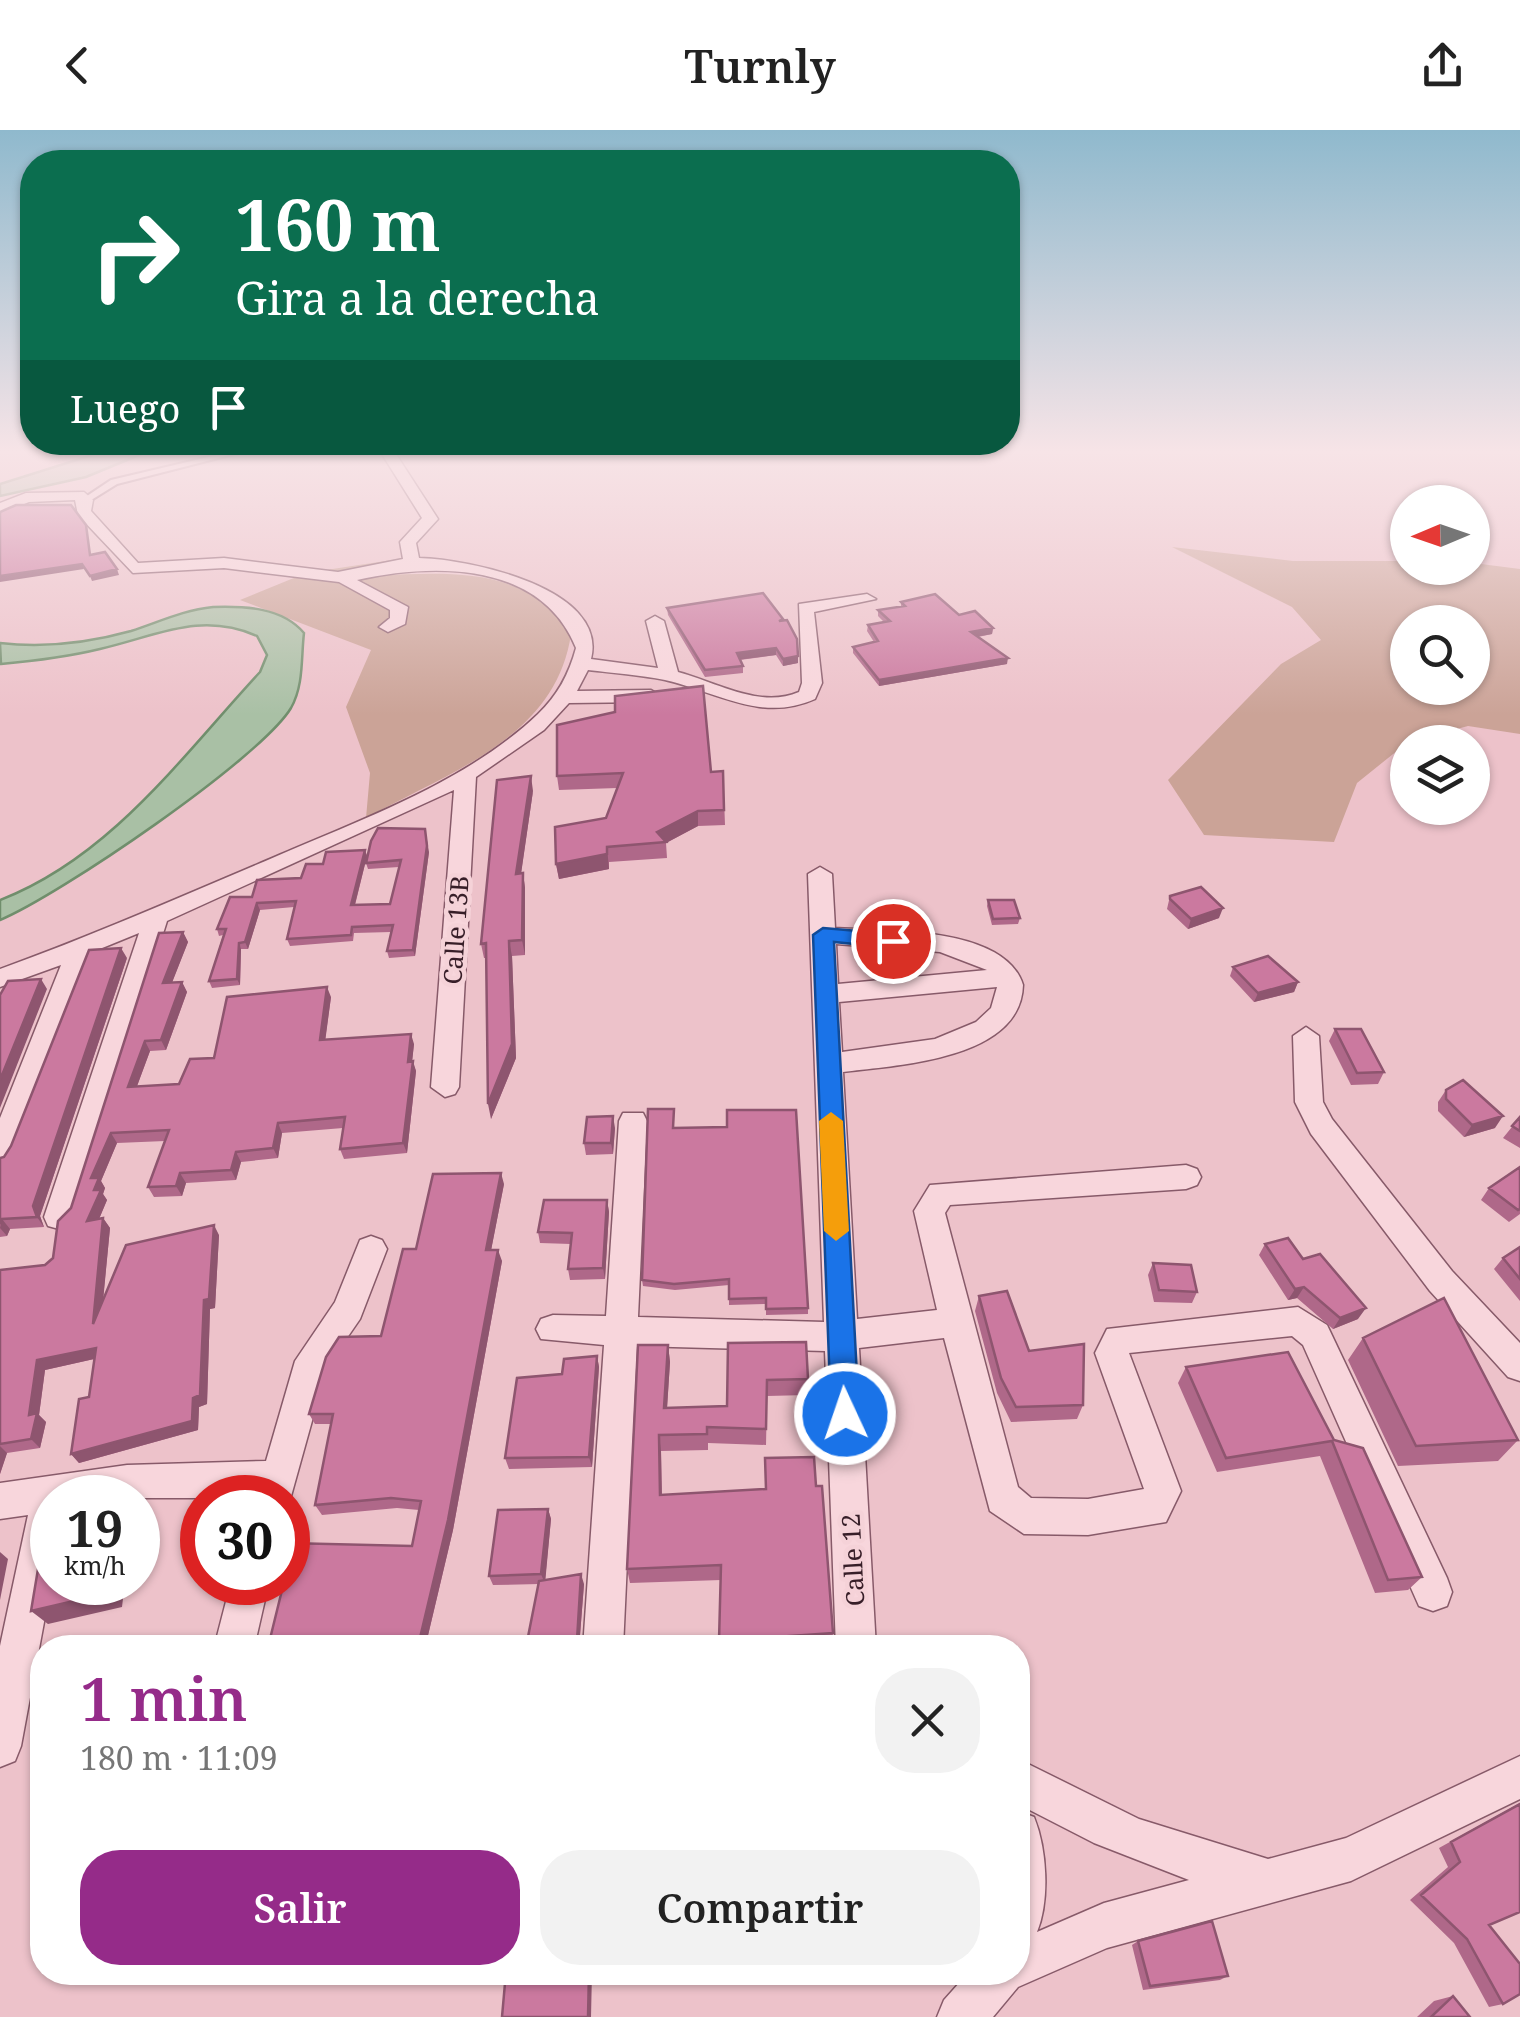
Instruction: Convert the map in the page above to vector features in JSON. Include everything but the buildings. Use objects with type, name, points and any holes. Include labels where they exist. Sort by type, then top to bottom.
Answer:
[{"type":"street","points":[[0,978],[79,950],[371,824],[466,774],[528,733],[564,697],[582,664],[585,648],[574,622],[557,603],[530,585],[498,575],[412,563],[351,576],[206,563],[133,568],[104,539]]},
{"type":"street","points":[[411,539],[412,563]]},
{"type":"street","points":[[351,576],[346,583],[399,607],[399,620],[388,627]]},
{"type":"street","points":[[582,664],[669,675],[761,702],[799,701],[808,695],[812,683],[805,608],[867,599]]},
{"type":"street","points":[[655,621],[669,675]]},
{"type":"street","points":[[564,697],[678,696]]},
{"type":"street","name":"Calle 13B","points":[[445,1087],[466,774]]},
{"type":"street","name":"Calle 12","points":[[820,874],[855,1635]]},
{"type":"street","points":[[59,1217],[156,918]]},
{"type":"street","points":[[823,935],[961,949],[980,955],[1008,977]]},
{"type":"street","points":[[0,1155],[79,950]]},
{"type":"street","points":[[826,994],[1008,977]]},
{"type":"street","points":[[829,1064],[962,1042],[991,1028],[1005,1014],[1008,977]]},
{"type":"street","points":[[1306,1036],[1309,1102],[1321,1126],[1429,1266],[1520,1366]]},
{"type":"street","points":[[604,1635],[633,1121]]},
{"type":"street","points":[[1186,1176],[942,1194],[930,1211],[1003,1498],[1024,1516],[1088,1518],[1154,1509],[1163,1491],[1112,1353],[1119,1339],[1298,1321],[1308,1326],[1433,1592]]},
{"type":"street","points":[[279,1475],[312,1361],[348,1308],[371,1249]]},
{"type":"street","points":[[553,1328],[841,1337],[901,1326],[956,1323]]},
{"type":"street","points":[[0,1500],[30,1495]]},
{"type":"street","points":[[0,1746],[30,1596]]},
{"type":"street","points":[[237,1635],[244,1605]]},
{"type":"street","points":[[1030,1959],[1104,1926],[1350,1859],[1520,1778]]},
{"type":"street","points":[[1030,1787],[1105,1829],[1169,1855],[1273,1882]]},
{"type":"street","points":[[961,2017],[989,1985]]},
{"type":"shaded area","points":[[1172,547],[1293,561],[1390,561],[1390,585],[1490,585],[1490,565],[1520,569],[1520,734],[1490,729],[1490,725],[1390,725],[1390,756],[1357,783],[1334,842],[1204,835],[1168,780],[1281,664],[1321,640],[1292,607]]},
{"type":"shaded area","points":[[405,558],[378,575],[460,575],[509,584],[532,595],[571,634],[561,670],[544,700],[521,726],[463,767],[366,818],[370,773],[346,707],[371,650],[240,600],[306,573]]},
{"type":"shaded area","points":[[213,607],[274,613],[304,633],[300,681],[291,708],[241,759],[156,824],[66,884],[0,920],[0,900],[76,858],[142,801],[260,672],[267,655],[257,636],[216,626],[178,628],[88,652],[1,664],[0,643],[49,645],[99,639]]},
{"type":"slow traffic","points":[[831,1121],[836,1231]]},
{"type":"route","points":[[845,1414],[823,935],[893,941]]}]
